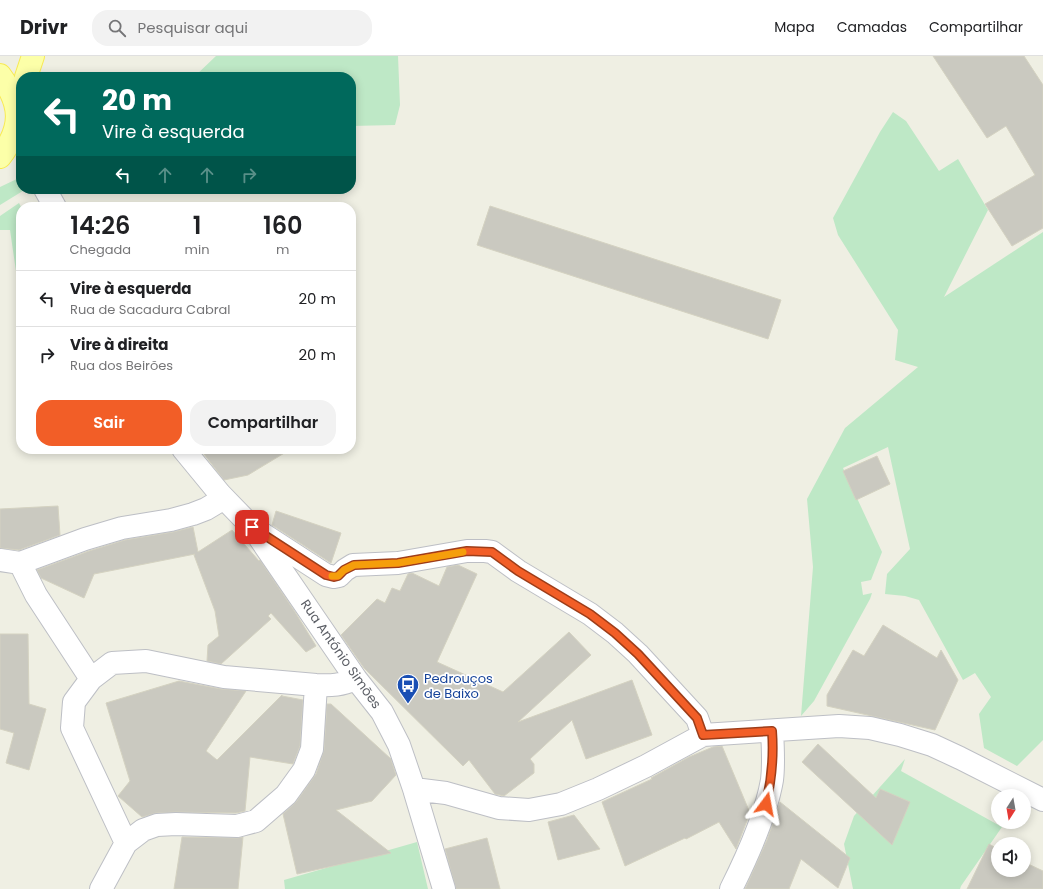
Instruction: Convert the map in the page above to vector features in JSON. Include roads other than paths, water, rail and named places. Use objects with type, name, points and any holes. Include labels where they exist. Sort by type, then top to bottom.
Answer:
[{"type":"main road","points":[[28,72],[33,56]]},
{"type":"main road","points":[[0,75],[16,97]]},
{"type":"main road","points":[[0,157],[16,139]]},
{"type":"street","name":"Rua António Simões","points":[[187,454],[220,494],[252,527],[356,679],[382,712],[399,745],[444,889]]},
{"type":"street","points":[[91,679],[36,595],[10,561],[122,528],[171,520],[206,509],[216,503],[220,494]]},
{"type":"street","points":[[252,527],[326,575],[334,577],[338,576],[344,570],[354,565],[398,563],[467,551],[492,552],[518,571],[590,614],[615,633],[638,654],[697,718],[703,735]]},
{"type":"street","points":[[126,843],[72,728],[74,702],[91,679],[112,663],[146,661],[224,677],[330,686],[343,684],[356,679]]},
{"type":"street","points":[[101,889],[126,843],[143,830],[157,825],[176,824],[237,826],[256,821],[286,795],[304,770],[312,749],[316,685]]},
{"type":"street","points":[[414,789],[446,793],[499,808],[529,810],[561,804],[598,789],[646,766],[703,735],[839,726],[870,728],[932,745],[1043,800]]},
{"type":"street","points":[[731,889],[764,815],[772,780],[774,754],[772,731]]},
{"type":"place","name":"Pedrouços de Baixo","points":[[408,704]]}]
